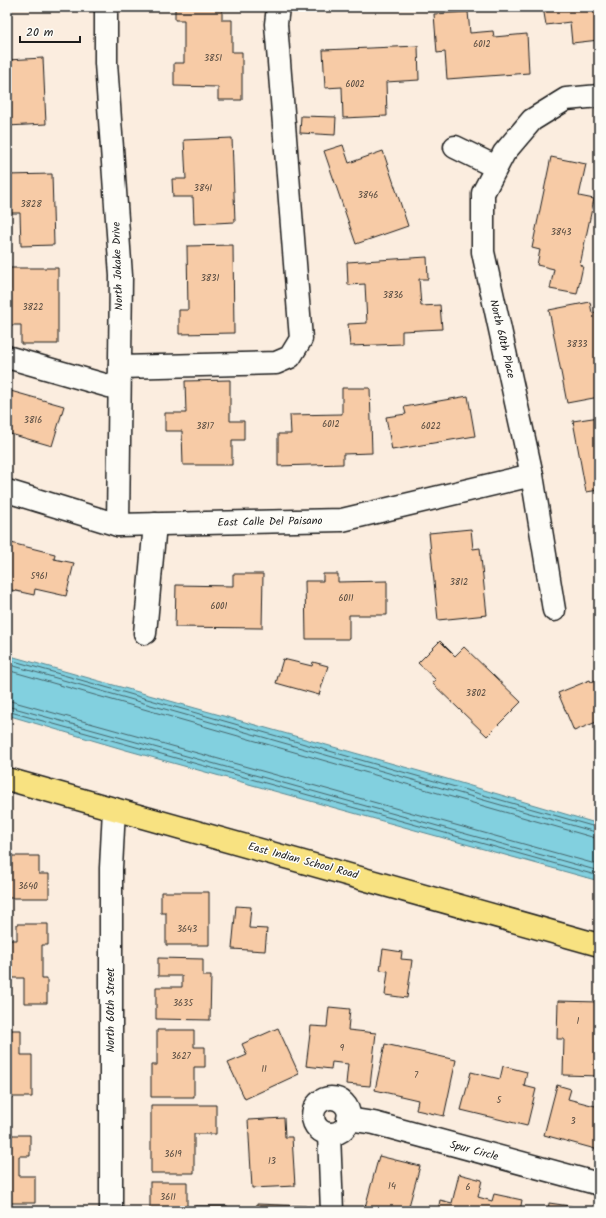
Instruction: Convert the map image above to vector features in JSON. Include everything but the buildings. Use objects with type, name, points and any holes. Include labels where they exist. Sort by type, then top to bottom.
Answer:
[{"type":"main road","name":"East Indian School Road","points":[[7,779],[599,944]]},
{"type":"street","name":"North Jokake Drive","points":[[106,7],[106,63],[121,276],[118,525]]},
{"type":"street","points":[[120,367],[276,363],[290,357],[301,339],[276,24],[278,7]]},
{"type":"street","name":"North 60th Place","points":[[554,610],[532,475],[482,252],[482,193],[504,153],[532,120],[566,98],[599,96]]},
{"type":"street","points":[[455,147],[496,167]]},
{"type":"street","points":[[7,358],[120,389]]},
{"type":"street","name":"East Calle Del Paisano","points":[[7,491],[118,525],[342,520],[532,475]]},
{"type":"street","points":[[145,633],[155,524]]},
{"type":"street","name":"North 60th Street","points":[[111,1211],[111,868],[114,809]]},
{"type":"street","points":[[327,1098],[337,1100],[345,1106],[349,1115],[348,1119],[347,1125],[339,1132],[329,1134],[320,1131],[314,1123],[313,1112],[318,1104],[327,1098]]},
{"type":"street","name":"Spur Circle","points":[[348,1119],[374,1123],[599,1184]]},
{"type":"street","points":[[329,1134],[332,1211]]},
{"type":"water","points":[[7,655],[447,779],[599,824],[599,881],[126,750],[7,715]]}]
